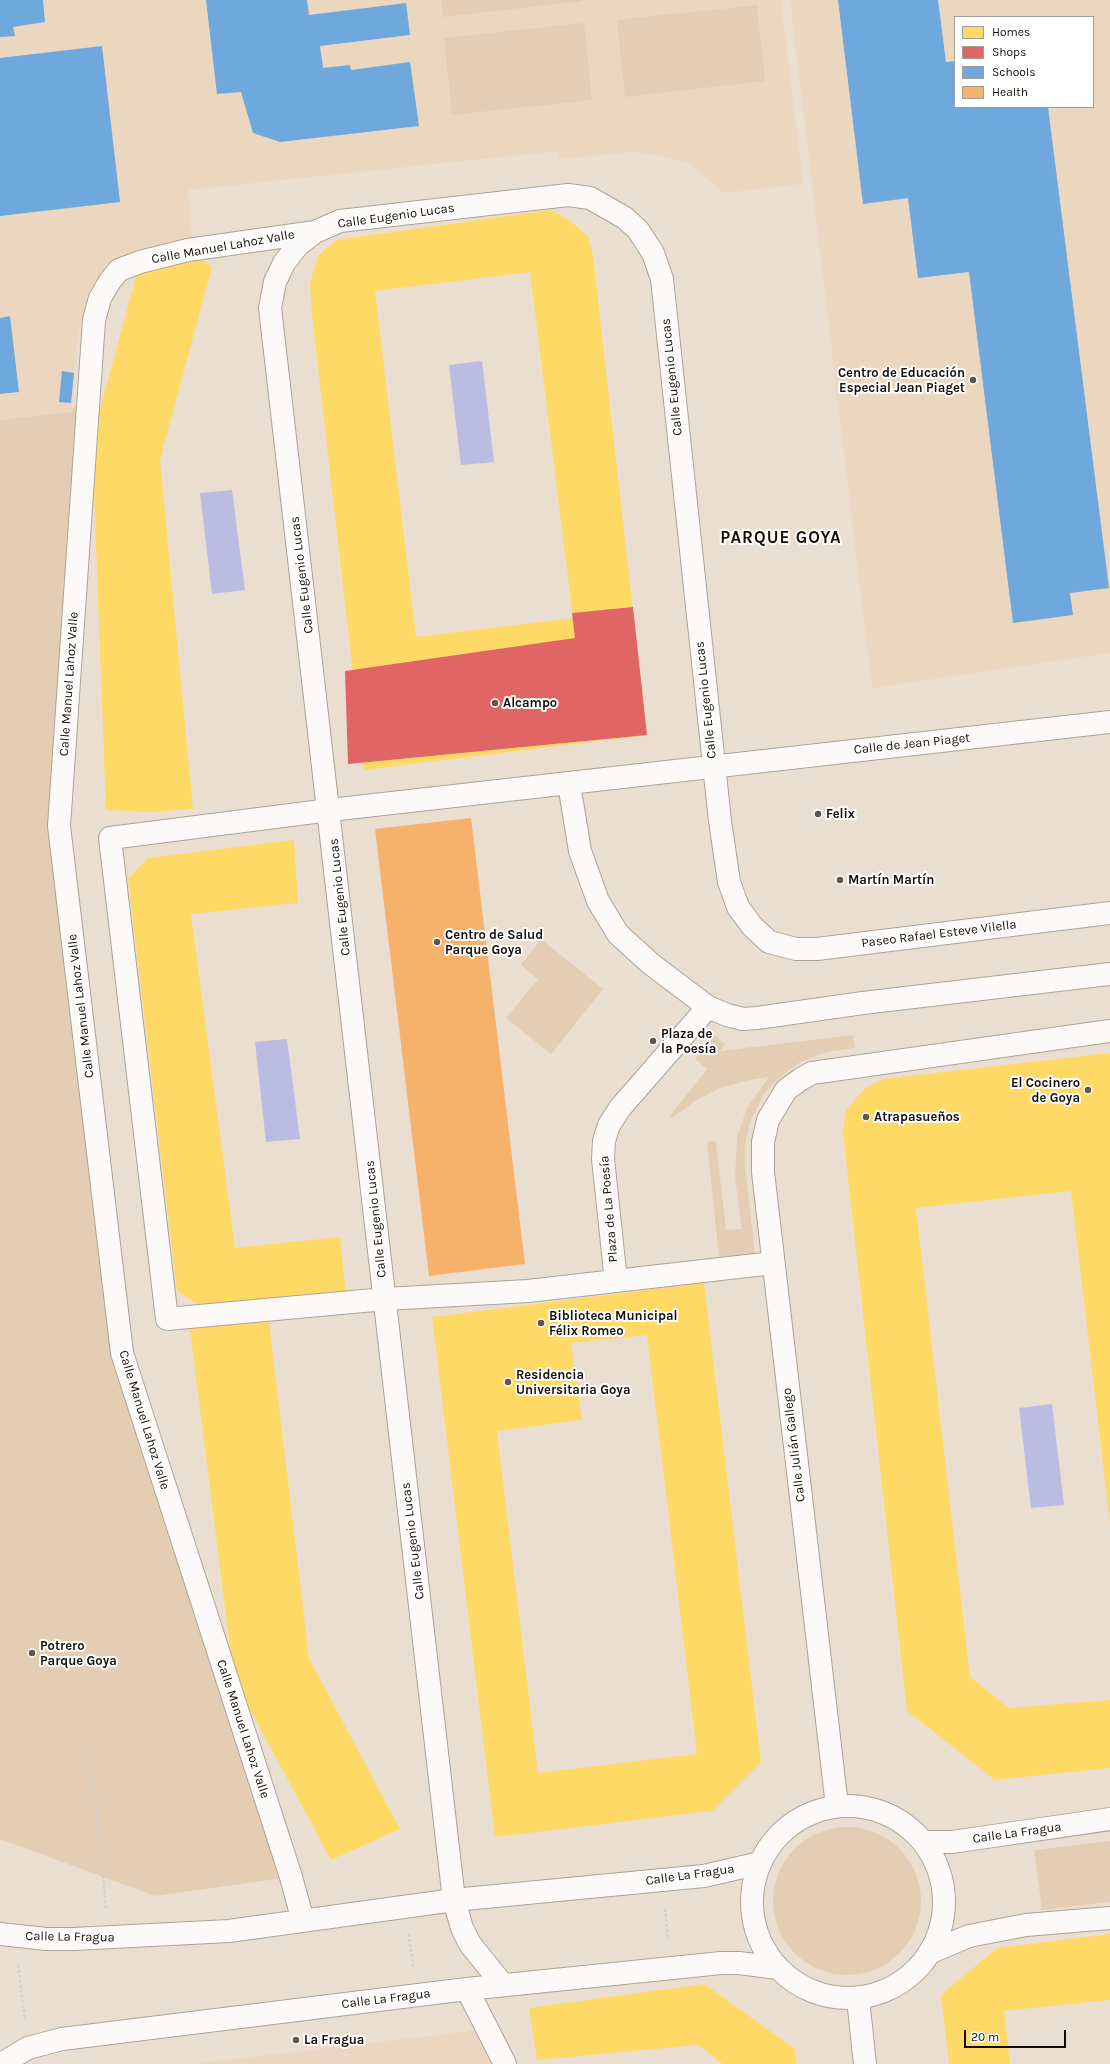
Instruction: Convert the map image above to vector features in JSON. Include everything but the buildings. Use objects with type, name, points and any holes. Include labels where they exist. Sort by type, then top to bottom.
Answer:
[{"type":"street","name":"Calle Eugenio Lucas","points":[[503,1985],[470,1944],[462,1928],[454,1900],[330,810],[270,308],[275,282],[284,263],[298,245],[315,232],[340,221],[568,195],[590,198],[607,206],[625,218],[638,230],[654,253],[662,279],[714,767],[729,882],[738,907],[752,926],[769,942]]},
{"type":"street","name":"Calle Manuel Lahoz Valle","points":[[303,1921],[288,1869],[122,1353],[59,826],[94,320],[100,298],[110,281],[119,270],[140,262],[188,250],[315,232]]},
{"type":"street","name":"Calle de Jean Piaget","points":[[385,1299],[167,1319],[110,838],[330,810],[1110,722]]},
{"type":"street","points":[[569,784],[580,851],[598,901],[618,934],[651,964],[708,1007],[728,1015],[743,1019],[804,1010],[1110,974]]},
{"type":"street","name":"Paseo Rafael Esteve Vilella","points":[[769,942],[796,950],[817,949],[1110,913]]},
{"type":"street","name":"Plaza de La Poesía","points":[[616,1281],[603,1159],[604,1141],[609,1125],[620,1108],[708,1007]]},
{"type":"street","name":"Calle Julián Gallego","points":[[837,1806],[772,1263],[763,1172],[763,1142],[768,1120],[786,1090],[812,1073],[1110,1032]]},
{"type":"street","points":[[385,1299],[528,1291],[772,1263]]},
{"type":"street","points":[[837,1806],[866,1807],[888,1814],[907,1825],[924,1842],[937,1864],[942,1880],[945,1903],[942,1928],[931,1952],[917,1971],[904,1982],[890,1990],[858,1999],[825,1996],[808,1991],[795,1983],[778,1968],[767,1955],[757,1936],[752,1915],[752,1892],[760,1863],[769,1847],[786,1828],[805,1815],[837,1806]]},
{"type":"street","name":"Calle La Fragua","points":[[924,1842],[952,1842],[1110,1819]]},
{"type":"street","name":"Calle La Fragua","points":[[7,1935],[46,1939],[108,1938],[229,1931],[406,1908],[454,1900],[662,1880],[723,1872],[760,1863]]},
{"type":"street","points":[[931,1952],[969,1936],[1026,1926],[1110,1918]]},
{"type":"street","name":"Calle La Fragua","points":[[1,2064],[28,2048],[62,2039],[416,1995],[671,1968],[739,1963],[778,1968]]},
{"type":"street","points":[[468,1989],[505,2064]]},
{"type":"street","points":[[858,1999],[865,2064]]},
{"type":"path","points":[[86,1757],[94,1784],[108,1938]]},
{"type":"path","points":[[662,1880],[671,1968]]},
{"type":"path","points":[[406,1908],[416,1995]]},
{"type":"path","points":[[7,1935],[28,2048]]},
{"type":"shaded area","points":[[0,0],[781,0],[803,184],[724,193],[688,163],[661,156],[635,152],[560,159],[558,151],[188,190],[192,244],[114,260],[89,291],[77,342],[72,412],[0,420]]},
{"type":"shaded area","points":[[441,0],[581,0],[582,1],[443,17]]},
{"type":"shaded area","name":"Centro de Educación Especial Jean Piaget","points":[[790,0],[1110,0],[1110,653],[872,688]]},
{"type":"shaded area","points":[[757,5],[765,81],[625,97],[617,20]]},
{"type":"shaded area","points":[[584,23],[592,100],[452,115],[444,38]]},
{"type":"shaded area","points":[[88,406],[59,826],[122,1353],[291,1877],[155,1896],[0,1839],[0,420],[72,412],[73,407]]},
{"type":"shaded area","points":[[541,939],[603,989],[551,1054],[506,1018],[538,979],[521,965]]},
{"type":"shaded area","points":[[714,1035],[725,1044],[720,1051],[853,1035],[855,1048],[826,1052],[799,1063],[778,1079],[764,1094],[750,1122],[745,1146],[745,1166],[755,1253],[719,1257],[707,1142],[716,1141],[726,1230],[742,1229],[735,1178],[737,1137],[747,1108],[769,1077],[750,1080],[720,1088],[695,1101],[672,1118],[670,1116],[707,1069],[695,1059]]},
{"type":"shaded area","points":[[847,1827],[861,1829],[882,1836],[894,1844],[904,1854],[915,1873],[921,1901],[919,1915],[912,1936],[904,1948],[894,1958],[875,1969],[847,1975],[833,1973],[812,1966],[800,1958],[790,1948],[779,1929],[773,1901],[775,1887],[782,1866],[790,1854],[800,1844],[819,1833]]},
{"type":"shaded area","points":[[1110,1841],[1110,1902],[1042,1910],[1034,1850]]},
{"type":"shaded area","points":[[479,2030],[496,2064],[193,2064]]},
{"type":"water","points":[[482,361],[494,462],[461,465],[449,365]]},
{"type":"water","points":[[232,490],[245,590],[212,594],[200,493]]},
{"type":"water","points":[[287,1039],[300,1139],[266,1142],[255,1042]]},
{"type":"water","points":[[1052,1404],[1064,1505],[1031,1508],[1019,1408]]},
{"type":"place","name":"Centro de Educación Especial Jean Piaget","points":[[973,380]]},
{"type":"place","name":"Alcampo","points":[[495,703]]},
{"type":"place","name":"Felix","points":[[818,814]]},
{"type":"place","name":"Martín Martín","points":[[840,880]]},
{"type":"place","name":"Centro de Salud Parque Goya","points":[[437,942]]},
{"type":"place","name":"Plaza de la Poesía","points":[[653,1041]]},
{"type":"place","name":"El Cocinero de Goya","points":[[1088,1090]]},
{"type":"place","name":"Atrapasueños","points":[[866,1117]]},
{"type":"place","name":"Biblioteca Municipal Félix Romeo","points":[[541,1323]]},
{"type":"place","name":"Residencia Universitaria Goya","points":[[508,1382]]},
{"type":"place","name":"Potrero Parque Goya","points":[[32,1653]]},
{"type":"place","name":"La Fragua","points":[[296,2040]]},
{"type":"district","name":"PARQUE GOYA","points":[[781,538]]}]
